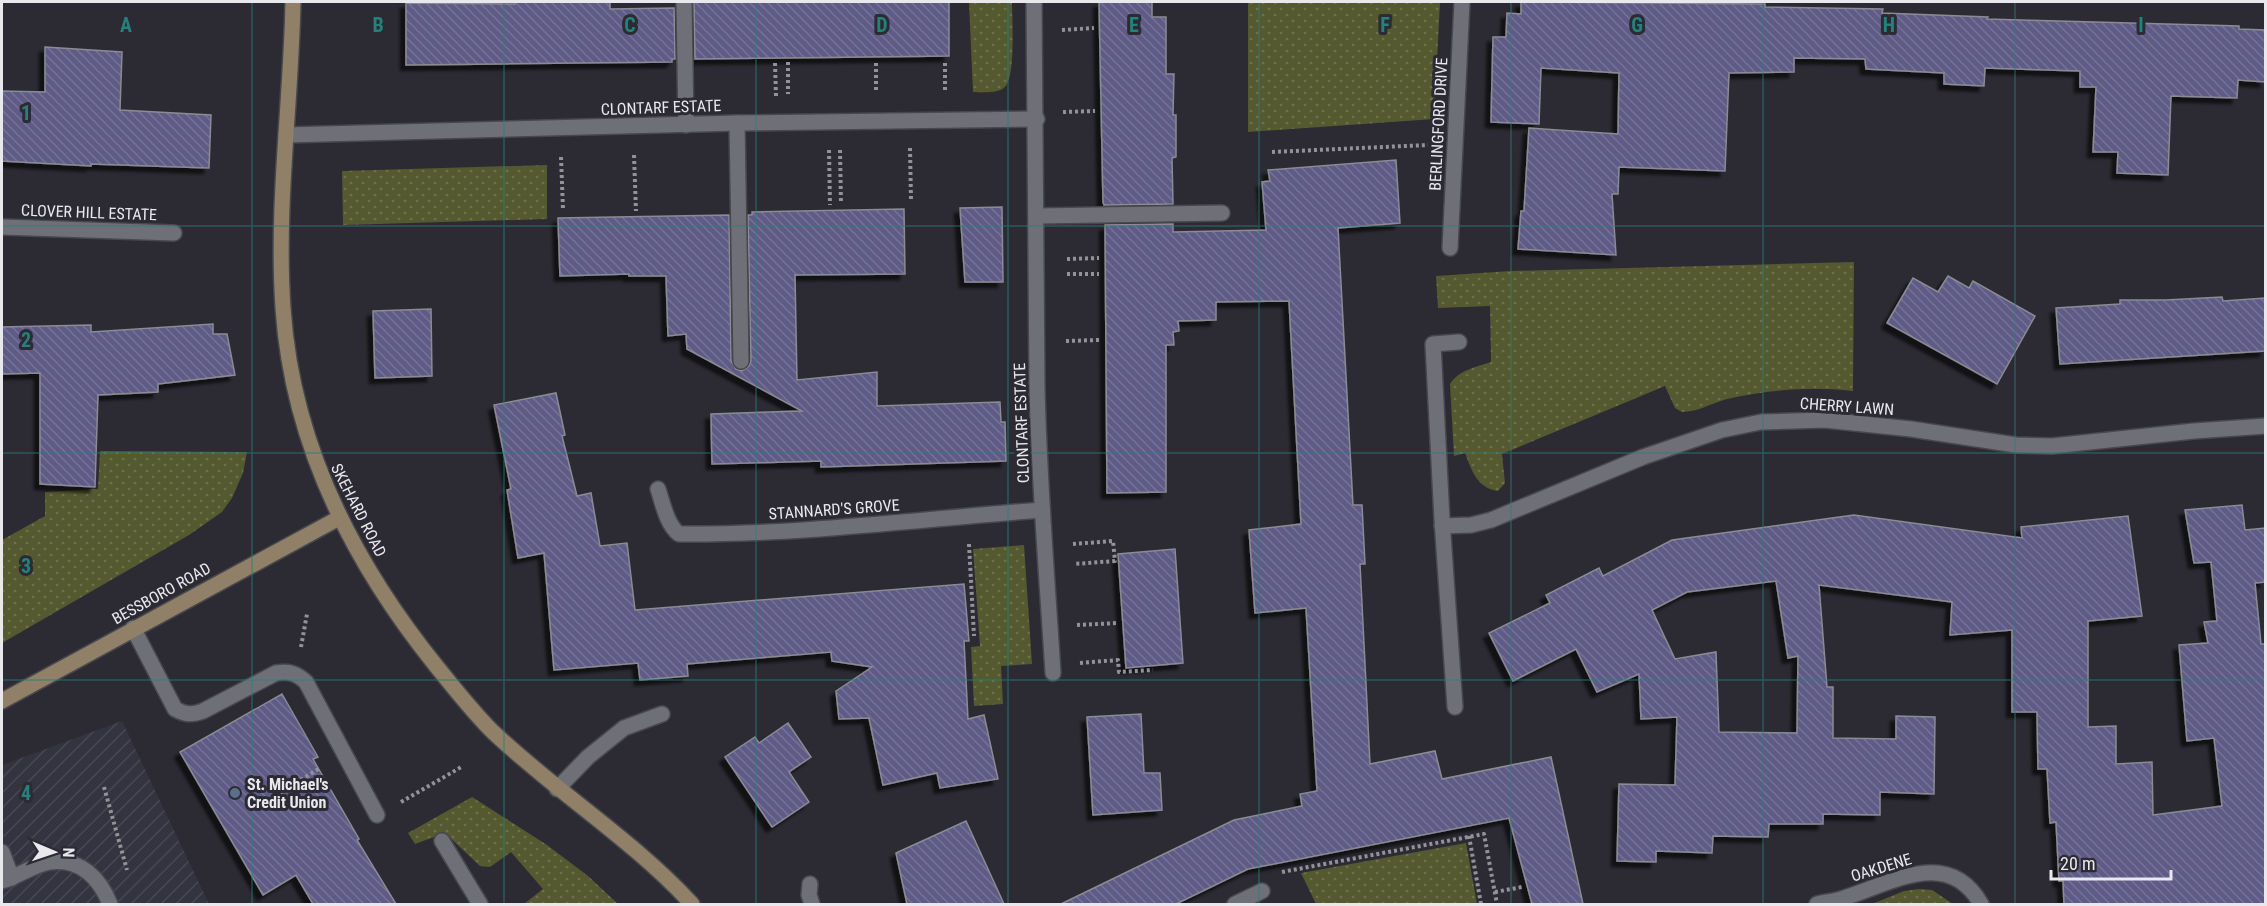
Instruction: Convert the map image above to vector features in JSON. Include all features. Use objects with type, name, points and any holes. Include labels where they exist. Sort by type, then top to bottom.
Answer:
[{"type":"main road","name":"SKEHARD ROAD","points":[[292,2],[291,68],[282,217],[283,310],[292,371],[305,431],[319,473],[339,518],[363,562],[422,648],[491,730],[557,789],[646,859],[692,904]]},
{"type":"main road","name":"BESSBORO ROAD","points":[[2,701],[339,518]]},
{"type":"street","points":[[684,2],[686,125]]},
{"type":"street","name":"CLONTARF ESTATE","points":[[1034,2],[1037,119],[1037,388],[1042,510],[1053,672]]},
{"type":"street","name":"BERLINGFORD DRIVE","points":[[1450,248],[1462,2]]},
{"type":"street","name":"CLONTARF ESTATE","points":[[286,135],[737,123],[1037,119]]},
{"type":"street","points":[[737,123],[741,361]]},
{"type":"street","points":[[1036,216],[1222,213]]},
{"type":"street","name":"CLOVER HILL ESTATE","points":[[2,227],[174,233]]},
{"type":"street","points":[[1455,707],[1442,526],[1433,344],[1459,342]]},
{"type":"street","name":"CHERRY LAWN","points":[[1442,526],[1471,525],[1491,520],[1643,457],[1722,430],[1761,422],[1836,421],[1917,429],[2016,445],[2052,446],[2265,426]]},
{"type":"street","name":"STANNARD'S GROVE","points":[[658,489],[669,520],[674,530],[680,534],[728,534],[1042,510]]},
{"type":"street","points":[[133,628],[175,709],[183,713],[193,715],[276,673],[297,674],[306,682],[377,815]]},
{"type":"street","points":[[557,789],[588,757],[624,728],[662,714]]},
{"type":"street","points":[[441,841],[480,904]]},
{"type":"street","points":[[2,852],[7,879],[49,862],[69,864],[88,871],[103,887],[110,904]]},
{"type":"street","name":"OAKDENE","points":[[1817,904],[1845,898],[1900,878],[1925,872],[1941,873],[1959,880],[1969,888],[1981,904]]},
{"type":"street","points":[[810,884],[809,896],[812,904]]},
{"type":"street","points":[[1235,904],[1262,891]]},
{"type":"path","points":[[1061,30],[1094,28]]},
{"type":"path","points":[[788,62],[789,99]]},
{"type":"path","points":[[775,63],[776,99]]},
{"type":"path","points":[[876,63],[876,98]]},
{"type":"path","points":[[945,63],[945,97]]},
{"type":"path","points":[[1063,112],[1095,111]]},
{"type":"path","points":[[1272,153],[1422,144],[1455,149]]},
{"type":"path","points":[[910,148],[911,200]]},
{"type":"path","points":[[829,150],[830,205]]},
{"type":"path","points":[[840,150],[841,204]]},
{"type":"path","points":[[634,155],[636,211]]},
{"type":"path","points":[[561,157],[563,210]]},
{"type":"path","points":[[1066,259],[1099,258]]},
{"type":"path","points":[[1067,274],[1099,274]]},
{"type":"path","points":[[1066,341],[1099,340]]},
{"type":"path","points":[[969,541],[974,636]]},
{"type":"path","points":[[1069,544],[1113,541],[1115,561],[1071,564]]},
{"type":"path","points":[[1075,626],[1118,622]]},
{"type":"path","points":[[1079,663],[1118,660],[1119,672],[1153,670]]},
{"type":"path","points":[[270,799],[344,754]]},
{"type":"path","points":[[377,815],[463,766]]},
{"type":"path","points":[[104,787],[128,873]]},
{"type":"path","points":[[1278,873],[1484,834],[1497,904]]},
{"type":"path","points":[[1469,836],[1481,904]]},
{"type":"path","points":[[1495,892],[1522,887]]},
{"type":"shaded area","points":[[122,721],[209,904],[2,904],[2,765]]},
{"type":"green space","points":[[969,2],[1012,2],[1011,71],[1005,87],[998,91],[973,92]]},
{"type":"green space","points":[[1248,2],[1440,2],[1434,119],[1248,132]]},
{"type":"green space","points":[[547,165],[547,219],[343,225],[342,171]]},
{"type":"green space","points":[[1854,262],[1853,391],[1805,389],[1774,391],[1727,399],[1699,409],[1682,412],[1675,408],[1665,386],[1502,454],[1505,483],[1498,491],[1485,486],[1476,478],[1465,453],[1454,456],[1450,384],[1463,372],[1491,362],[1490,306],[1438,308],[1436,276],[1511,271]]},
{"type":"green space","points":[[100,451],[247,452],[243,473],[232,498],[222,512],[189,535],[2,643],[2,540],[45,516],[45,492],[98,489]]},
{"type":"green space","points":[[1024,545],[1032,664],[1001,666],[1003,704],[974,706],[971,647],[980,646],[973,549]]},
{"type":"green space","points":[[472,797],[547,845],[588,876],[618,904],[524,904],[543,889],[511,852],[490,867],[480,866],[445,833],[415,844],[408,833]]},
{"type":"green space","points":[[1466,843],[1477,904],[1316,904],[1301,873]]},
{"type":"green space","points":[[1932,890],[1953,904],[1872,904],[1904,891]]},
{"type":"building","points":[[515,2],[610,2],[610,9],[674,8],[675,59],[672,59],[672,62],[406,65],[406,3],[515,4]]},
{"type":"building","points":[[694,2],[949,2],[949,56],[695,59]]},
{"type":"building","points":[[1099,2],[1152,2],[1152,17],[1166,17],[1166,74],[1174,74],[1173,115],[1176,115],[1176,157],[1172,158],[1173,204],[1104,205]]},
{"type":"building","points":[[1521,2],[1765,4],[1765,7],[1883,9],[1882,13],[1988,17],[1987,19],[2239,26],[2239,29],[2265,30],[2265,82],[2238,80],[2237,98],[2171,96],[2168,175],[2117,173],[2118,152],[2093,152],[2096,87],[2080,87],[2080,71],[1985,68],[1984,86],[1944,84],[1944,73],[1866,69],[1865,59],[1794,58],[1794,72],[1729,73],[1725,171],[1619,167],[1618,194],[1612,194],[1616,255],[1518,249],[1521,211],[1524,211],[1529,128],[1618,134],[1619,73],[1541,68],[1539,124],[1491,122],[1493,37],[1506,37],[1507,13],[1521,14]]},
{"type":"building","points":[[45,47],[122,52],[120,110],[211,115],[209,168],[91,164],[91,166],[2,161],[2,91],[45,92]]},
{"type":"building","points":[[1396,160],[1400,223],[1338,228],[1353,505],[1362,505],[1365,564],[1360,564],[1370,764],[1435,751],[1442,779],[1551,757],[1583,904],[1532,904],[1509,818],[1248,869],[1176,904],[1061,904],[1234,820],[1302,806],[1300,794],[1317,791],[1306,608],[1255,613],[1249,530],[1301,524],[1289,301],[1216,302],[1216,320],[1178,321],[1179,331],[1173,332],[1174,345],[1166,345],[1166,492],[1107,493],[1105,225],[1173,224],[1173,232],[1266,230],[1262,182],[1270,181],[1268,170]]},
{"type":"building","points":[[1002,207],[1003,282],[965,282],[960,208]]},
{"type":"building","points":[[904,209],[905,274],[795,275],[797,380],[877,372],[877,406],[1000,402],[1001,422],[1005,422],[1006,461],[821,467],[821,461],[712,464],[711,414],[802,411],[687,349],[686,334],[668,336],[666,276],[629,276],[629,274],[560,276],[558,218],[729,215],[731,361],[736,369],[742,371],[749,366],[751,361],[748,215],[752,215],[752,212]]},
{"type":"building","points":[[1948,276],[1969,288],[1973,281],[2035,316],[1997,384],[1887,323],[1913,278],[1938,292]]},
{"type":"building","points":[[2222,297],[2223,301],[2265,298],[2265,351],[2060,364],[2056,308],[2120,304],[2120,300]]},
{"type":"building","points":[[431,309],[432,376],[375,378],[373,311]]},
{"type":"building","points":[[213,324],[213,334],[227,334],[235,375],[158,384],[158,392],[98,395],[95,487],[40,484],[40,373],[2,374],[2,327],[91,325],[91,332]]},
{"type":"building","points":[[556,393],[565,435],[562,436],[577,496],[591,493],[600,546],[627,543],[635,610],[964,584],[969,641],[964,641],[968,719],[984,715],[998,779],[940,788],[937,773],[883,785],[869,718],[839,719],[836,691],[872,667],[832,661],[831,652],[687,664],[688,676],[640,680],[638,663],[554,670],[544,553],[518,558],[507,490],[511,489],[494,405]]},
{"type":"building","points":[[2242,505],[2245,530],[2265,528],[2265,582],[2255,583],[2261,644],[2265,644],[2265,904],[2064,904],[2063,881],[2059,881],[2056,822],[2050,823],[2047,769],[2038,769],[2037,712],[2012,712],[2012,630],[1950,635],[1952,602],[1819,585],[1827,687],[1833,687],[1833,738],[1896,739],[1896,716],[1935,717],[1934,794],[1880,792],[1880,815],[1823,814],[1823,824],[1769,824],[1768,837],[1713,836],[1712,853],[1656,851],[1656,862],[1617,861],[1619,784],[1675,785],[1677,717],[1641,719],[1639,674],[1597,692],[1576,649],[1513,681],[1489,633],[1550,603],[1546,595],[1599,568],[1603,576],[1672,540],[1854,515],[2022,538],[2021,527],[2128,516],[2142,616],[2088,621],[2088,727],[2116,726],[2116,764],[2152,762],[2153,815],[2222,806],[2214,738],[2187,741],[2179,645],[2208,643],[2204,622],[2217,621],[2211,562],[2194,563],[2185,510]],"holes":[[[1776,581],[1788,658],[1798,656],[1797,733],[1719,732],[1716,652],[1675,659],[1652,610],[1687,592]]]},
{"type":"building","points":[[1175,549],[1183,663],[1126,668],[1118,554]]},
{"type":"building","name":"St. Michael's Credit Union","points":[[282,694],[318,757],[313,759],[359,839],[357,840],[396,904],[313,904],[296,875],[263,895],[180,752]]},
{"type":"building","points":[[1141,714],[1144,773],[1160,773],[1162,810],[1093,815],[1087,717]]},
{"type":"building","points":[[788,723],[811,757],[789,772],[809,802],[772,827],[725,757],[755,737],[759,743]]},
{"type":"building","points":[[966,821],[1004,904],[907,904],[896,853]]},
{"type":"place","name":"St. Michael's Credit Union","points":[[235,793]]}]
